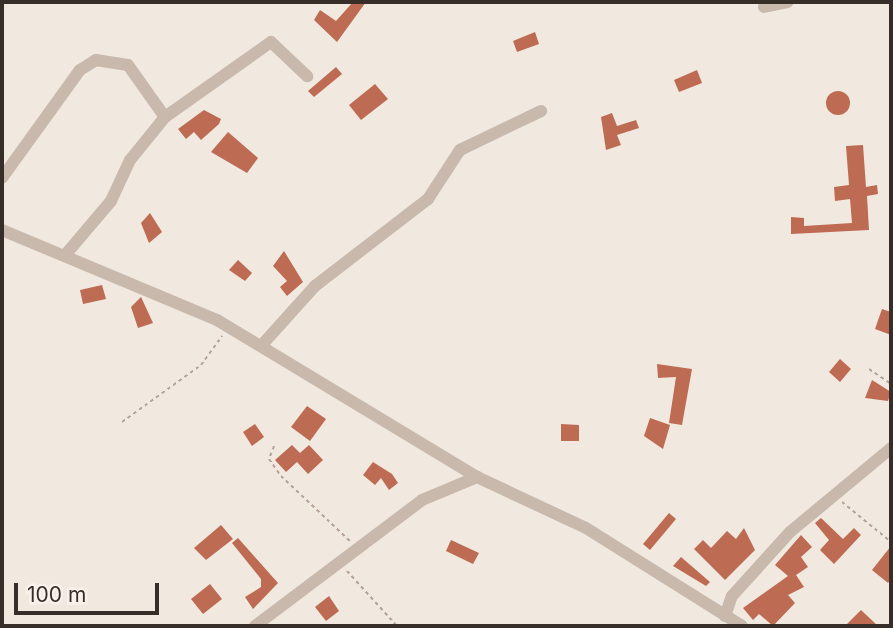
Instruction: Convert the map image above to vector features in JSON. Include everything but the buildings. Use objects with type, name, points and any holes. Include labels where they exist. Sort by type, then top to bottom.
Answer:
[{"type":"street","points":[[764,6],[787,2]]},
{"type":"street","points":[[66,254],[111,201],[130,160],[164,117],[271,42],[307,76]]},
{"type":"street","points":[[2,178],[80,70],[96,60],[128,65],[164,117]]},
{"type":"street","points":[[261,346],[316,286],[428,199],[460,150],[541,111]]},
{"type":"street","points":[[2,230],[66,254],[228,326],[477,477],[586,528],[742,626]]},
{"type":"street","points":[[725,616],[749,574],[835,493],[891,447]]},
{"type":"street","points":[[255,626],[422,500],[477,477]]},
{"type":"path","points":[[122,422],[201,365],[228,326]]},
{"type":"path","points":[[869,369],[891,384]]},
{"type":"path","points":[[274,446],[269,459],[281,476],[359,549]]},
{"type":"path","points":[[835,493],[891,542]]},
{"type":"path","points":[[344,560],[347,572],[397,626]]}]
